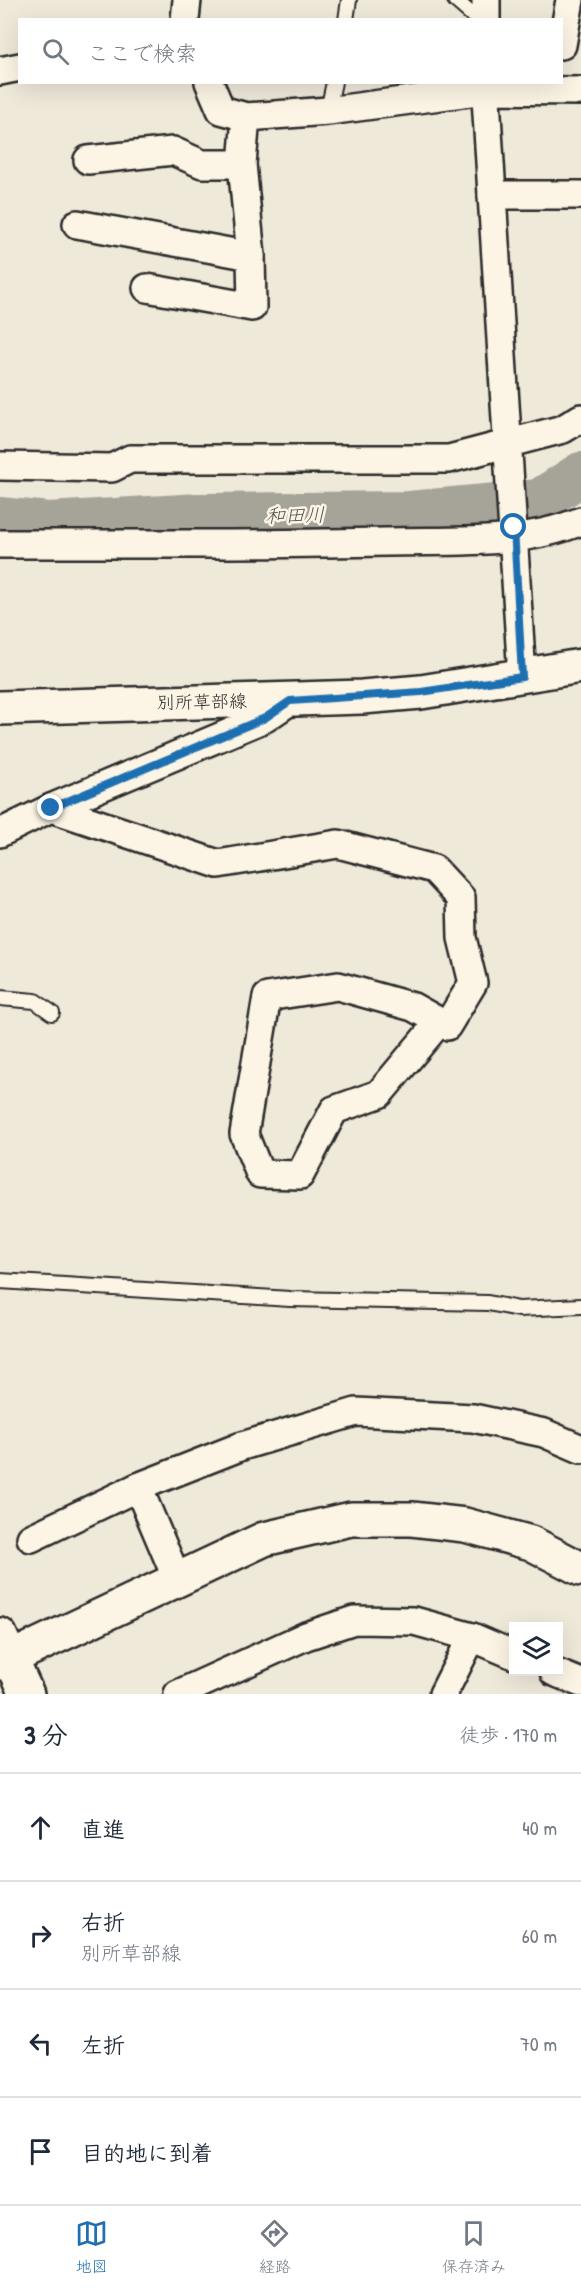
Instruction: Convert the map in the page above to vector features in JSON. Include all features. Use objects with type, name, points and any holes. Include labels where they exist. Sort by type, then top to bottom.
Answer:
[{"type":"main road","name":"別所草部線","points":[[0,708],[290,701],[421,692],[581,666]]},
{"type":"main road","points":[[27,1694],[4,1652],[177,1579],[264,1539],[351,1519],[412,1519],[465,1525],[531,1543],[581,1569]]},
{"type":"street","points":[[185,18],[187,0]]},
{"type":"street","points":[[486,0],[486,18]]},
{"type":"street","points":[[563,35],[570,0]]},
{"type":"street","points":[[0,71],[18,67]]},
{"type":"street","points":[[210,84],[221,110],[246,117],[328,111],[485,86],[554,87],[581,91]]},
{"type":"street","points":[[485,86],[522,677]]},
{"type":"street","points":[[147,288],[252,307],[251,256],[242,164],[246,117]]},
{"type":"street","points":[[88,160],[173,151],[202,164],[242,164]]},
{"type":"street","points":[[492,195],[581,195]]},
{"type":"street","points":[[77,224],[251,256]]},
{"type":"street","points":[[0,466],[112,468],[130,459],[449,459],[508,450],[563,429],[581,418]]},
{"type":"street","points":[[0,544],[330,544],[514,533],[563,528],[581,521]]},
{"type":"street","points":[[0,833],[51,808],[265,718],[290,701]]},
{"type":"street","points":[[51,808],[218,864],[338,844],[434,869],[461,898],[462,938],[473,983],[447,1026],[412,1007],[338,986],[267,997],[244,1134],[260,1174],[300,1175],[334,1110],[380,1094],[439,1022]]},
{"type":"street","points":[[31,1538],[138,1487],[242,1446],[356,1412],[473,1418],[544,1433],[581,1449]]},
{"type":"street","points":[[138,1487],[177,1579]]},
{"type":"street","points":[[178,1694],[306,1636],[354,1620],[414,1621],[472,1637],[509,1652]]},
{"type":"street","points":[[443,1694],[472,1637]]},
{"type":"street","points":[[563,1675],[581,1683]]},
{"type":"lane","points":[[346,18],[349,0]]},
{"type":"lane","points":[[455,0],[476,18]]},
{"type":"lane","points":[[328,111],[334,84]]},
{"type":"lane","points":[[0,998],[35,1001],[52,1013]]},
{"type":"lane","points":[[0,1281],[290,1299],[488,1303],[519,1309],[581,1306]]},
{"type":"waterway","name":"和田川","points":[[0,519],[48,524],[200,515],[409,513],[539,501],[581,474]]},
{"type":"route","points":[[51,808],[265,718],[290,701],[421,692],[522,677],[514,527]]}]
